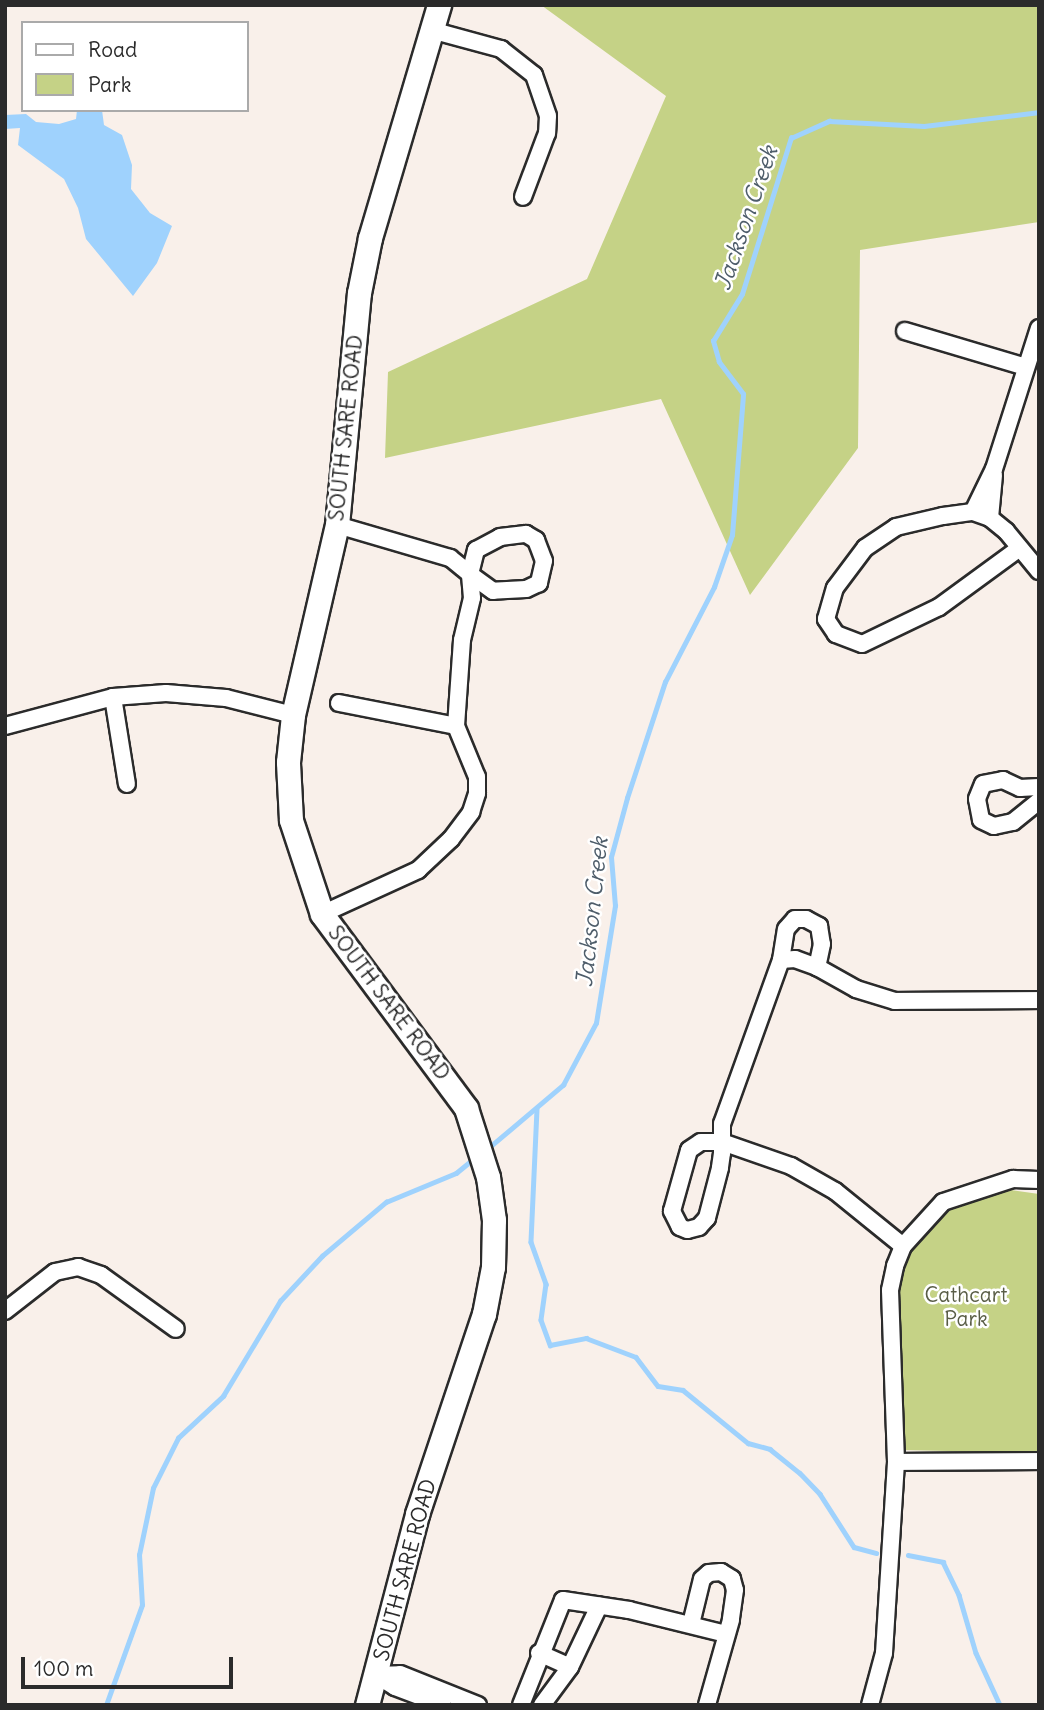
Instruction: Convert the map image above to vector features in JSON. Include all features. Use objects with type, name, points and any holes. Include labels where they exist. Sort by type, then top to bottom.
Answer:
[{"type":"main road","name":"SOUTH SARE ROAD","points":[[367,1705],[417,1514],[488,1298],[494,1244],[488,1177],[466,1108],[322,914],[291,820],[288,762],[293,715],[337,525],[361,282],[373,226],[439,5]]},
{"type":"street","points":[[431,30],[501,49],[534,75],[548,116],[547,134],[523,197]]},
{"type":"street","points":[[973,512],[994,469],[1039,328]]},
{"type":"street","points":[[905,331],[1026,367]]},
{"type":"street","points":[[990,518],[994,469]]},
{"type":"street","points":[[1017,550],[950,600],[892,633],[862,644],[836,634],[826,619],[827,604],[865,548],[896,527],[973,512],[990,518],[1006,531],[1017,550],[1039,571]]},
{"type":"street","points":[[322,914],[418,870],[464,821],[477,793],[477,777],[456,726],[462,640],[472,598],[470,573],[476,550],[500,537],[526,534],[536,540],[544,561],[539,583],[526,589],[493,592],[470,573],[450,558],[337,525]]},
{"type":"street","points":[[5,726],[113,697],[194,694],[293,715]]},
{"type":"street","points":[[113,697],[127,783]]},
{"type":"street","points":[[339,703],[456,726]]},
{"type":"street","points":[[1003,780],[1020,788],[1032,804],[1013,822],[994,826],[981,820],[977,799],[983,784],[1003,780]]},
{"type":"street","points":[[1020,788],[1039,787]]},
{"type":"street","points":[[817,967],[822,944],[819,926],[806,919],[795,919],[786,929],[781,960],[731,1096],[722,1142],[707,1218],[699,1227],[680,1227],[672,1211],[689,1150],[701,1142],[722,1142],[791,1166],[835,1191],[903,1245]]},
{"type":"street","points":[[781,960],[795,959],[817,967],[856,989],[895,1001],[1039,1000]]},
{"type":"street","points":[[870,1705],[884,1653],[896,1462],[890,1290],[903,1245],[943,1202],[1013,1179],[1039,1180]]},
{"type":"street","points":[[5,1311],[55,1272],[78,1267],[101,1275],[176,1329]]},
{"type":"street","points":[[896,1462],[1039,1461]]},
{"type":"street","points":[[691,1624],[702,1579],[709,1573],[721,1572],[732,1579],[735,1590],[707,1705]]},
{"type":"street","points":[[521,1705],[539,1653],[563,1600],[691,1624],[726,1634]]},
{"type":"street","points":[[542,1705],[570,1667],[599,1606]]},
{"type":"street","points":[[539,1653],[570,1667]]},
{"type":"street","points":[[376,1675],[400,1674],[478,1705]]},
{"type":"street","points":[[376,1675],[395,1687],[443,1705]]},
{"type":"green space","points":[[541,5],[1039,5],[1039,222],[860,250],[858,448],[750,595],[661,399],[385,458],[388,372],[587,279],[666,96]]},
{"type":"green space","name":"Cathcart Park","points":[[1011,1190],[1039,1194],[1039,1453],[901,1450],[892,1290],[907,1249],[950,1206]]},
{"type":"water","points":[[77,112],[102,112],[104,125],[122,135],[132,165],[131,189],[150,213],[172,226],[157,263],[133,296],[86,239],[78,208],[64,179],[18,145],[20,128],[5,129],[5,115],[26,114],[36,122],[59,124],[76,119]]},
{"type":"waterway","name":"Jackson Creek","points":[[486,1150],[563,1085],[596,1023],[615,906],[611,857],[627,798],[665,682],[714,587],[732,535],[743,394],[719,362],[713,341],[742,294],[791,138],[829,121],[924,126],[1039,112]]},
{"type":"waterway","points":[[537,1109],[531,1242],[546,1284],[541,1320],[550,1345],[586,1338],[636,1357],[658,1386],[683,1390],[748,1443],[770,1449],[800,1473],[820,1494],[854,1547],[876,1553]]},
{"type":"waterway","name":"Jackson Creek","points":[[106,1705],[142,1605],[139,1555],[153,1488],[178,1438],[223,1396],[280,1301],[322,1256],[386,1202],[456,1173],[473,1159]]},
{"type":"waterway","points":[[908,1555],[943,1562],[959,1595],[976,1653],[1000,1705]]}]
